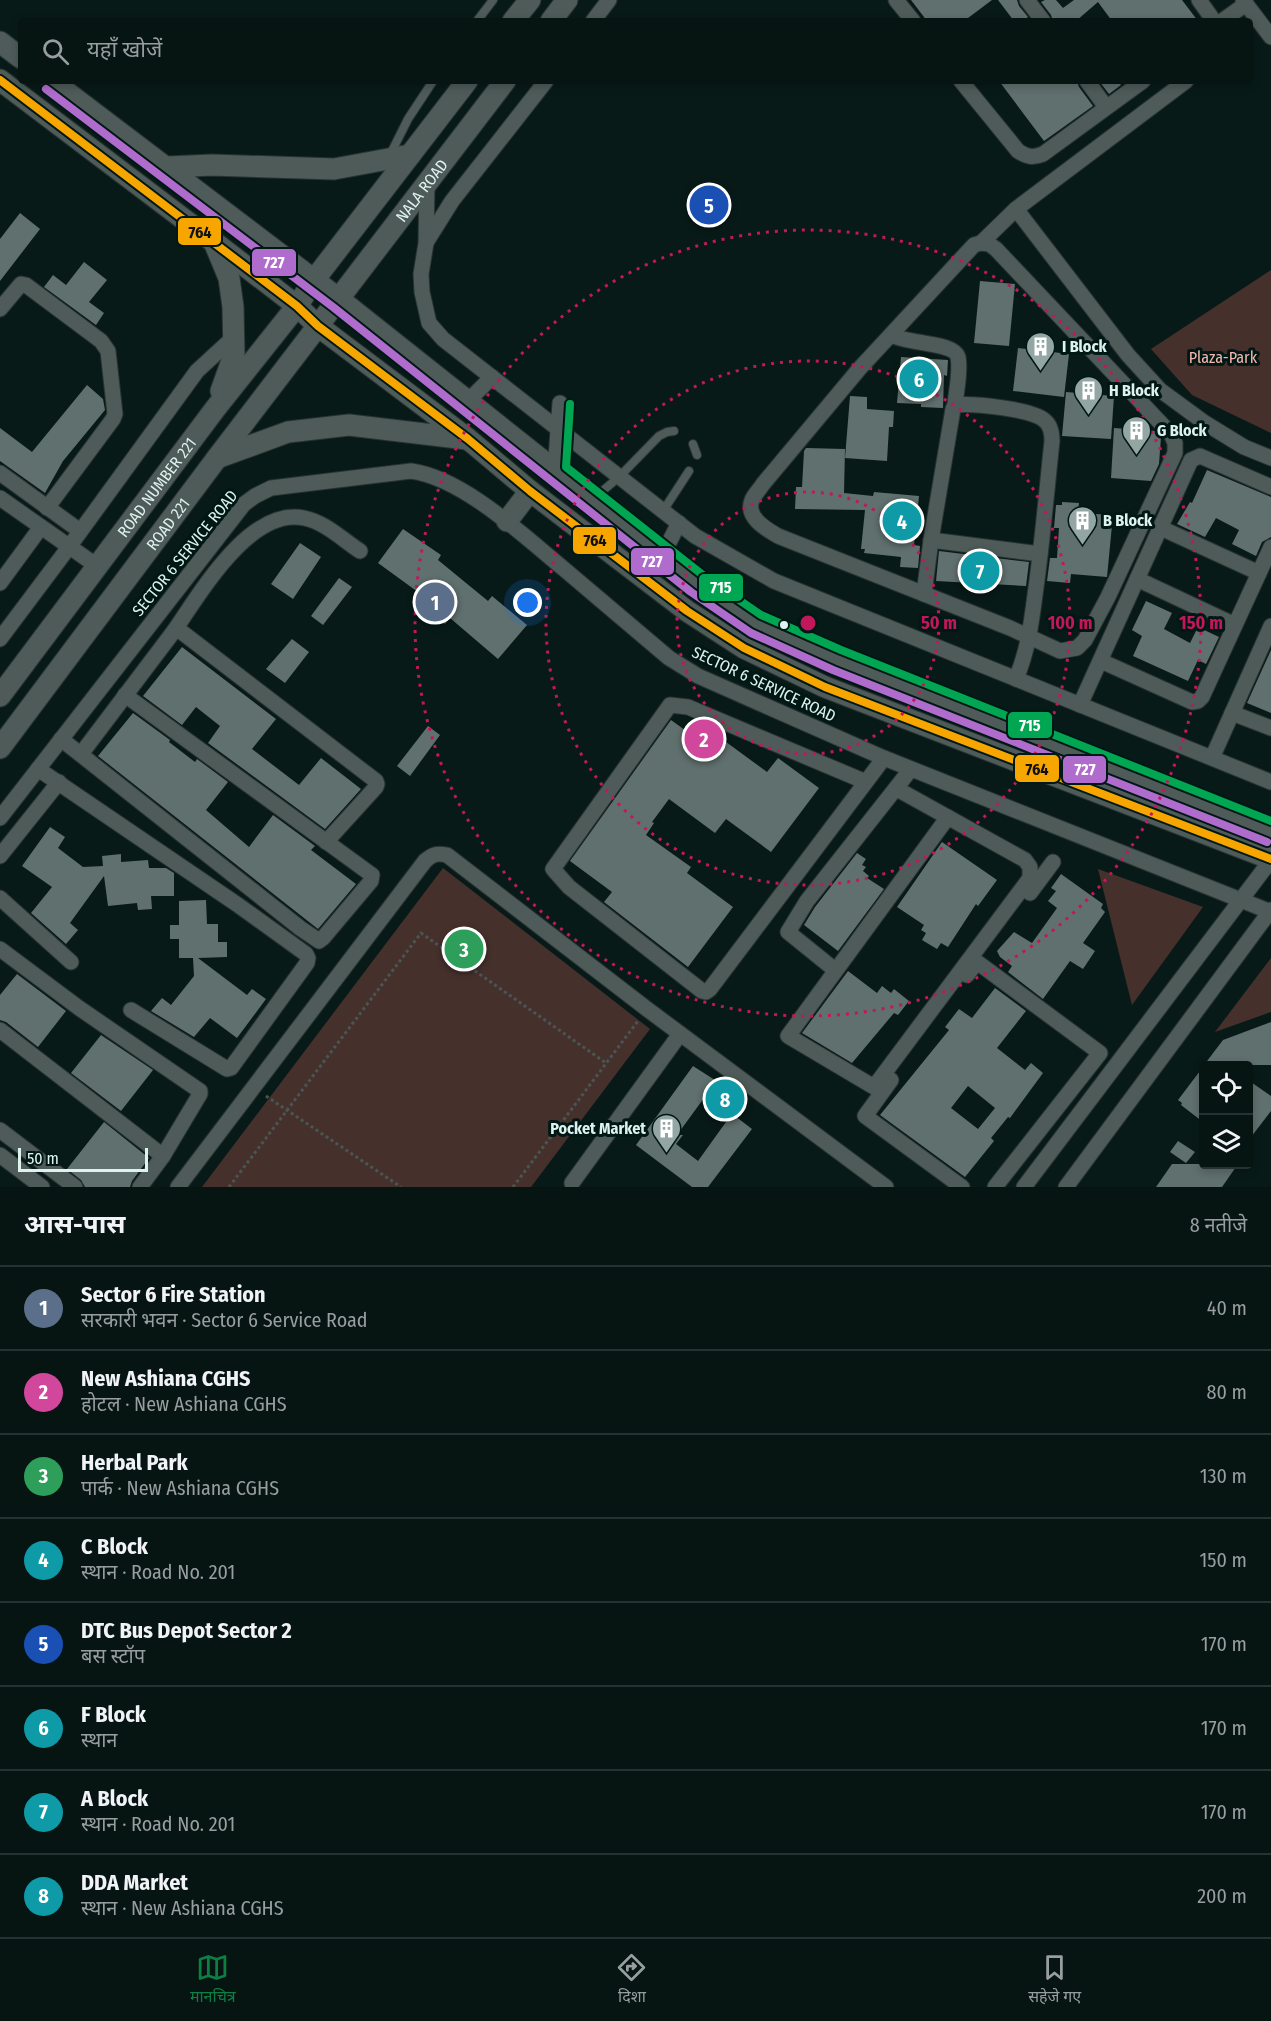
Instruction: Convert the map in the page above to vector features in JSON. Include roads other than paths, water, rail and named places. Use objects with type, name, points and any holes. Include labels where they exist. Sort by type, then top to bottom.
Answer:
[{"type":"main road","points":[[515,18],[530,0]]},
{"type":"main road","points":[[553,18],[567,0]]},
{"type":"main road","points":[[0,42],[18,56]]},
{"type":"main road","points":[[0,80],[297,306],[318,326],[468,439],[530,491],[687,610],[744,648],[825,687],[1271,860]]},
{"type":"main road","points":[[56,84],[339,299],[698,584],[756,624],[837,660],[1271,832]]},
{"type":"main road","name":"NALA ROAD","points":[[314,280],[465,84]]},
{"type":"main road","name":"NALA ROAD","points":[[339,299],[503,84]]},
{"type":"main road","points":[[167,167],[212,165],[334,169],[410,155]]},
{"type":"main road","points":[[214,242],[229,278],[234,337],[234,355],[215,409]]},
{"type":"main road","name":"ROAD NUMBER 221","points":[[0,696],[215,409],[297,306],[314,280]]},
{"type":"main road","name":"ROAD 221","points":[[0,748],[339,299]]},
{"type":"main road","points":[[217,458],[288,432],[349,425],[468,439]]},
{"type":"main road","points":[[507,521],[530,491]]},
{"type":"street","points":[[595,18],[609,0]]},
{"type":"street","points":[[896,0],[911,18]]},
{"type":"street","points":[[1027,0],[1041,18]]},
{"type":"street","points":[[1199,0],[1212,18]]},
{"type":"street","points":[[1226,18],[1245,2],[1251,18]]},
{"type":"street","points":[[1255,28],[1271,37]]},
{"type":"street","points":[[426,243],[452,201],[544,84]]},
{"type":"street","points":[[963,84],[1018,151],[1025,156],[1035,157],[1043,154],[1139,84]]},
{"type":"street","points":[[1089,84],[1106,107]]},
{"type":"street","points":[[981,243],[1016,209],[1182,84]]},
{"type":"street","points":[[427,184],[426,243],[421,274],[424,306],[429,323],[443,339],[695,536],[774,581],[1271,782]]},
{"type":"street","points":[[1016,209],[1128,355],[1160,390],[1244,447],[1271,458]]},
{"type":"street","points":[[981,243],[989,244],[996,249],[1171,434],[1175,443],[1175,453],[1108,597],[1085,640],[1077,648],[1060,651],[924,594],[778,537],[766,530],[755,519],[751,511],[752,500],[763,484],[860,368],[974,245],[981,243]]},
{"type":"street","points":[[0,309],[21,284],[26,285],[101,341],[108,351],[115,414],[46,508]]},
{"type":"street","points":[[892,335],[907,342],[944,346],[953,350],[958,356],[955,405],[931,540],[924,594]]},
{"type":"street","points":[[0,639],[196,371],[234,337]]},
{"type":"street","points":[[466,402],[492,377]]},
{"type":"street","points":[[555,472],[560,403]]},
{"type":"street","points":[[955,405],[980,406],[1032,414],[1043,419],[1049,426],[1052,441],[1030,637],[1026,655],[1016,679]]},
{"type":"street","points":[[1080,705],[1191,460],[1200,456],[1271,488]]},
{"type":"street","name":"SECTOR 6 SERVICE ROAD","points":[[0,818],[236,514],[255,496],[271,488],[411,471],[423,472],[468,494],[507,521],[681,666],[698,676],[884,758],[1271,911]]},
{"type":"street","points":[[0,473],[80,531]]},
{"type":"street","points":[[0,498],[97,566]]},
{"type":"street","points":[[81,754],[220,567],[251,534],[270,522],[285,518],[305,518],[318,523],[360,551]]},
{"type":"street","points":[[662,556],[679,523]]},
{"type":"street","points":[[0,583],[41,527]]},
{"type":"street","points":[[1161,528],[1259,573]]},
{"type":"street","points":[[931,540],[1040,554]]},
{"type":"street","points":[[1101,661],[1192,702],[1198,701],[1202,697],[1271,547]]},
{"type":"street","points":[[1137,579],[1235,625]]},
{"type":"street","points":[[1212,758],[1271,626]]},
{"type":"street","points":[[174,631],[182,631],[375,781],[376,788],[326,842]]},
{"type":"street","points":[[61,739],[319,941],[372,878],[370,873],[125,695]]},
{"type":"street","points":[[866,782],[688,707],[670,705],[553,869],[569,886],[706,992],[710,989],[866,782],[884,758]]},
{"type":"street","points":[[1232,713],[1271,728]]},
{"type":"street","points":[[38,769],[238,904],[306,954],[308,958],[307,963],[231,1068],[227,1069],[131,1010]]},
{"type":"street","points":[[836,970],[788,932],[807,901],[911,769]]},
{"type":"street","points":[[0,856],[59,782]]},
{"type":"street","points":[[897,789],[948,817],[1025,860],[1030,867],[1030,878],[874,1087],[788,1036],[948,817]]},
{"type":"street","points":[[178,1187],[425,861],[438,853],[447,855],[647,1010],[886,1187]]},
{"type":"street","points":[[1024,1187],[1271,860]]},
{"type":"street","points":[[962,1187],[865,1116],[976,962],[1053,862]]},
{"type":"street","points":[[0,898],[71,962]]},
{"type":"street","points":[[1066,1187],[1271,911]]},
{"type":"street","points":[[0,949],[79,1008],[200,1090],[200,1094],[163,1156],[140,1187]]},
{"type":"street","points":[[976,962],[1100,1053],[995,1187]]},
{"type":"street","points":[[0,1030],[163,1156]]},
{"type":"street","points":[[572,1184],[680,1034]]},
{"type":"street","points":[[0,1130],[75,1187]]},
{"type":"street","points":[[0,1155],[42,1187]]},
{"type":"street","points":[[1016,1160],[1034,1173]]},
{"type":"lane","points":[[479,18],[493,0]]},
{"type":"lane","points":[[388,159],[408,119],[431,84]]},
{"type":"lane","points":[[591,500],[619,477],[659,436],[674,431]]},
{"type":"lane","points":[[693,444],[696,455]]},
{"type":"lane","points":[[663,511],[689,471]]},
{"type":"place","name":"DTC Bus Depot Sector 2","points":[[709,205]]},
{"type":"place","name":"I Block","points":[[1041,372]]},
{"type":"place","name":"F Block","points":[[919,379]]},
{"type":"place","name":"H Block","points":[[1088,416]]},
{"type":"place","name":"G Block","points":[[1136,456]]},
{"type":"place","name":"C Block","points":[[902,521]]},
{"type":"place","name":"B Block","points":[[1082,546]]},
{"type":"place","name":"A Block","points":[[980,571]]},
{"type":"place","name":"Sector 6 Fire Station","points":[[435,602]]},
{"type":"place","name":"New Ashiana CGHS","points":[[704,739]]},
{"type":"place","name":"Herbal Park","points":[[464,949]]},
{"type":"place","name":"DDA Market","points":[[725,1099]]},
{"type":"place","name":"Pocket Market","points":[[667,1154]]},
{"type":"park label","name":"Plaza-Park","points":[[1223,357]]}]
